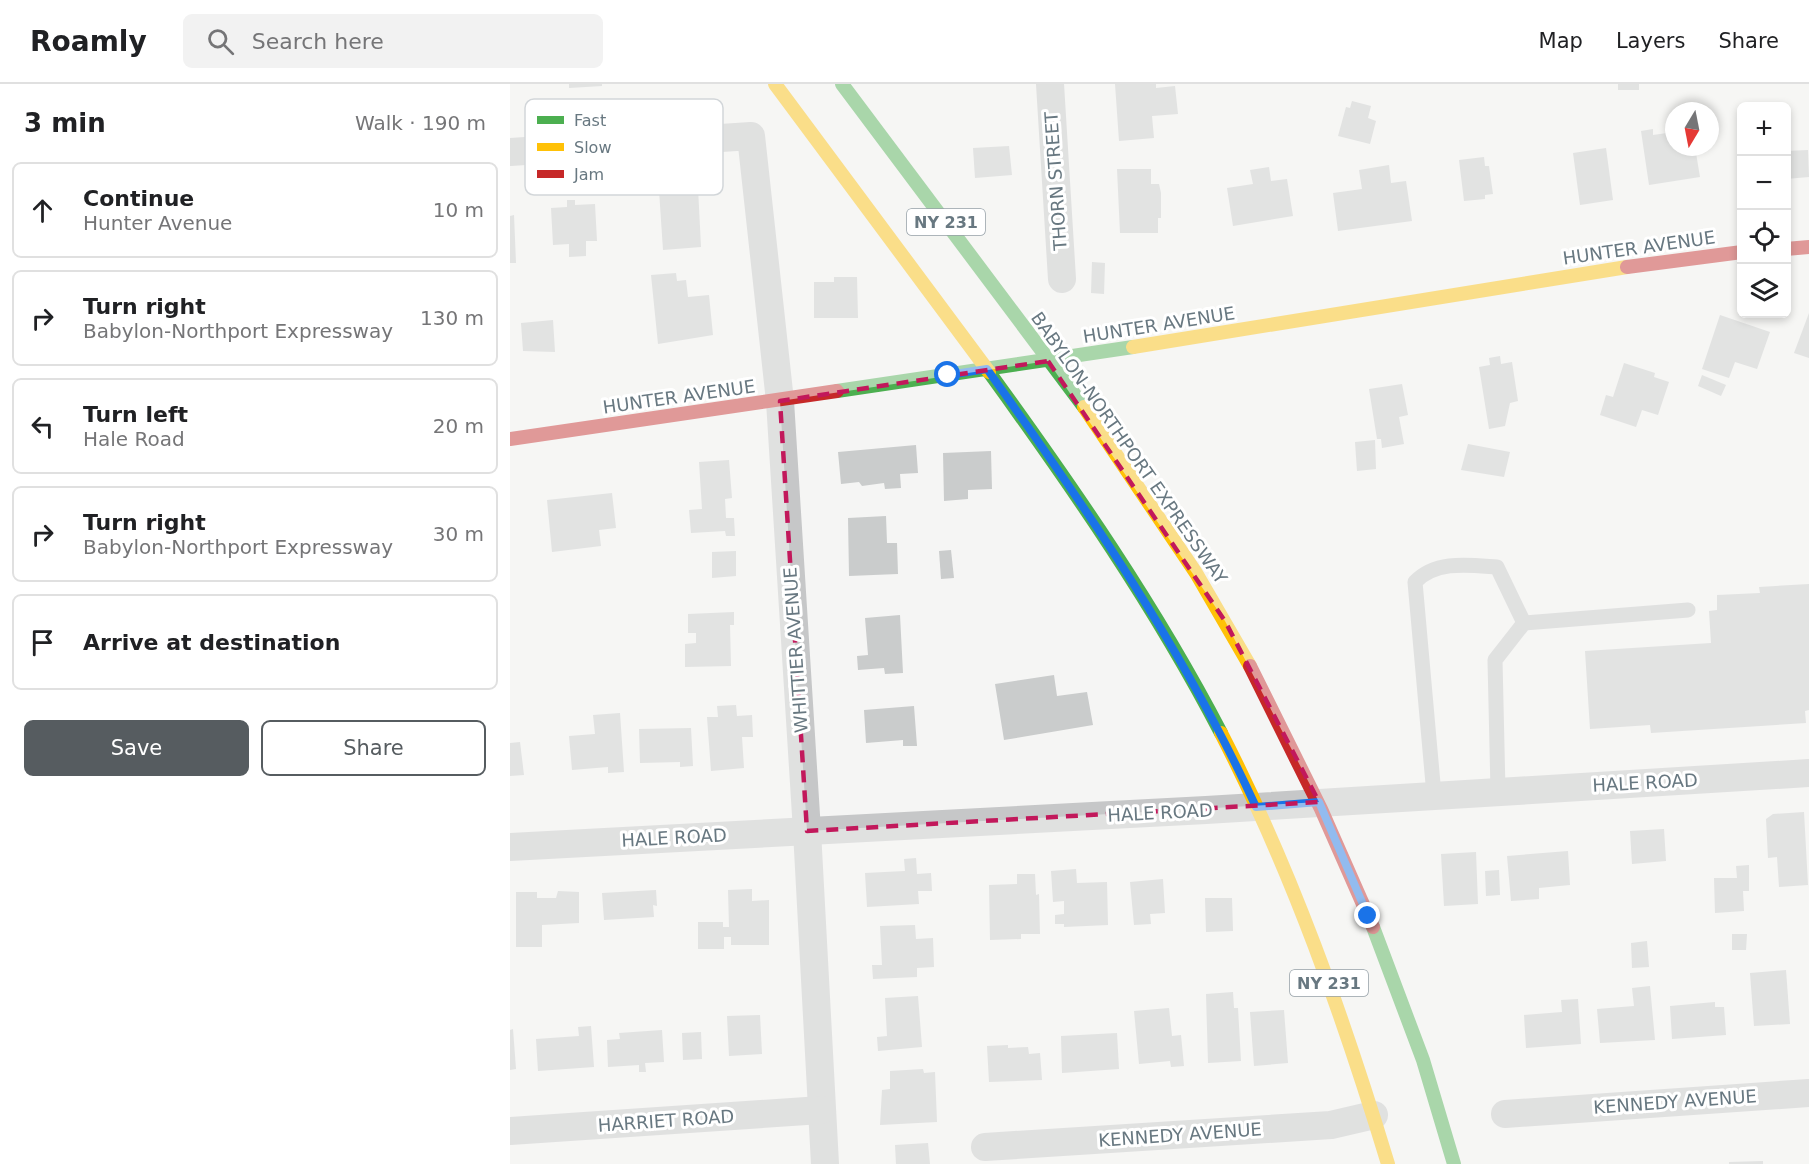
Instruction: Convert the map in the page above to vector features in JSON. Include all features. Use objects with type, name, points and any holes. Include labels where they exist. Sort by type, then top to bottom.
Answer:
[{"type":"main road","name":"NY 231","points":[[776,84],[1046,449],[1133,581],[1220,733],[1256,807],[1329,981],[1388,1164]]},
{"type":"main road","name":"BABYLON-NORTHPORT EXPRESSWAY","points":[[843,84],[1082,404],[1196,573],[1255,676],[1319,802],[1411,1025],[1454,1164]]},
{"type":"main road","points":[[1791,249],[1809,247]]},
{"type":"main road","name":"HUNTER AVENUE","points":[[510,439],[1048,361],[1638,264],[1737,253]]},
{"type":"street","name":"THORN STREET","points":[[1050,84],[1062,279]]},
{"type":"street","name":"WHITTIER AVENUE","points":[[723,138],[751,136],[780,401],[825,1164]]},
{"type":"street","name":"WHITTIER AVENUE","points":[[510,152],[525,151]]},
{"type":"street","name":"HALE ROAD","points":[[510,847],[1256,807],[1809,773]]},
{"type":"street","name":"KENNEDY AVENUE","points":[[1505,1114],[1809,1093]]},
{"type":"street","name":"HARRIET ROAD","points":[[510,1131],[821,1110]]},
{"type":"street","name":"KENNEDY AVENUE","points":[[984,1148],[1331,1125],[1374,1115]]},
{"type":"lane","points":[[1434,795],[1415,582],[1425,572],[1459,564],[1497,567],[1524,623]]},
{"type":"lane","points":[[1498,791],[1495,660],[1524,623],[1688,610]]},
{"type":"highlighted area","points":[[1048,361],[1225,621],[1319,802],[807,831],[780,401]]},
{"type":"building","points":[[569,84],[602,84],[602,86],[569,88]]},
{"type":"building","points":[[1115,84],[1156,84],[1156,88],[1175,86],[1178,114],[1152,116],[1154,138],[1119,141]]},
{"type":"building","points":[[1618,84],[1639,84],[1639,90],[1618,90]]},
{"type":"building","points":[[1352,101],[1371,106],[1368,118],[1376,121],[1370,144],[1338,136],[1346,107],[1350,108]]},
{"type":"building","points":[[1653,129],[1653,135],[1665,133],[1665,156],[1696,156],[1700,177],[1649,185],[1641,131]]},
{"type":"building","points":[[1009,146],[1012,175],[975,178],[973,148]]},
{"type":"building","points":[[1606,148],[1613,200],[1580,205],[1573,153]]},
{"type":"building","points":[[1808,150],[1809,177],[1791,179],[1791,151]]},
{"type":"building","points":[[1484,157],[1485,166],[1489,166],[1493,194],[1485,195],[1485,199],[1464,201],[1459,160]]},
{"type":"building","points":[[1389,165],[1391,183],[1406,181],[1412,221],[1338,231],[1333,193],[1362,189],[1359,170]]},
{"type":"building","points":[[1269,167],[1271,181],[1287,179],[1293,216],[1233,226],[1227,188],[1253,184],[1250,170]]},
{"type":"building","points":[[1117,169],[1151,169],[1151,184],[1159,184],[1161,193],[1161,218],[1158,218],[1158,233],[1120,233]]},
{"type":"building","points":[[659,195],[698,195],[701,247],[663,250]]},
{"type":"building","points":[[567,200],[575,200],[575,205],[595,204],[597,241],[586,241],[586,256],[569,257],[569,244],[553,245],[551,208],[567,207]]},
{"type":"building","points":[[514,215],[516,263],[510,263],[510,216]]},
{"type":"building","points":[[1092,262],[1105,263],[1104,294],[1091,293]]},
{"type":"building","points":[[676,273],[677,281],[686,280],[688,297],[709,295],[713,335],[658,344],[651,275]]},
{"type":"building","points":[[834,277],[857,277],[858,318],[814,318],[814,282],[834,282]]},
{"type":"building","points":[[1809,313],[1809,358],[1794,353]]},
{"type":"building","points":[[1720,315],[1770,332],[1757,369],[1735,362],[1729,378],[1702,369]]},
{"type":"building","points":[[553,320],[555,352],[523,351],[521,323]]},
{"type":"building","points":[[1500,356],[1501,364],[1512,362],[1518,401],[1510,403],[1505,426],[1489,429],[1479,367],[1490,365],[1489,358]]},
{"type":"building","points":[[1624,363],[1655,373],[1654,377],[1669,382],[1658,415],[1642,410],[1636,427],[1600,415],[1606,395],[1613,397]]},
{"type":"building","points":[[1702,375],[1726,385],[1721,396],[1698,386]]},
{"type":"building","points":[[1402,384],[1408,415],[1399,417],[1404,444],[1382,448],[1381,439],[1377,439],[1369,389]]},
{"type":"building","points":[[1375,440],[1376,469],[1357,471],[1355,442]]},
{"type":"building","points":[[1468,444],[1510,452],[1504,477],[1461,470]]},
{"type":"building","points":[[916,445],[918,473],[900,474],[901,488],[885,489],[884,483],[862,486],[859,482],[841,484],[838,452]]},
{"type":"building","points":[[991,451],[992,489],[968,490],[968,499],[944,501],[943,453]]},
{"type":"building","points":[[729,460],[732,498],[725,499],[726,518],[734,518],[735,536],[726,536],[725,531],[691,533],[689,510],[702,509],[699,462]]},
{"type":"building","points":[[612,493],[616,528],[599,530],[601,546],[552,552],[547,500]]},
{"type":"building","points":[[886,516],[887,543],[897,543],[898,574],[849,576],[848,518]]},
{"type":"building","points":[[951,550],[954,578],[941,579],[939,551]]},
{"type":"building","points":[[736,551],[736,576],[712,578],[712,552]]},
{"type":"building","points":[[1809,584],[1809,710],[1805,711],[1806,723],[1651,733],[1650,725],[1590,729],[1585,651],[1711,643],[1709,611],[1717,610],[1717,595],[1760,593],[1759,587]]},
{"type":"building","points":[[734,612],[734,625],[730,625],[731,666],[685,667],[685,644],[696,643],[696,633],[688,633],[688,614]]},
{"type":"building","points":[[900,615],[903,673],[885,674],[884,668],[858,670],[857,656],[868,655],[865,618]]},
{"type":"building","points":[[1054,675],[1057,696],[1087,692],[1093,725],[1004,740],[995,684]]},
{"type":"building","points":[[736,705],[737,716],[752,715],[753,737],[742,737],[744,768],[711,771],[707,717],[718,717],[717,706]]},
{"type":"building","points":[[914,706],[917,746],[903,746],[903,740],[866,743],[864,710]]},
{"type":"building","points":[[620,713],[624,772],[608,773],[608,767],[572,770],[569,736],[595,734],[593,715]]},
{"type":"building","points":[[691,728],[693,766],[680,767],[680,762],[640,763],[639,729]]},
{"type":"building","points":[[520,742],[524,775],[510,776],[510,743]]},
{"type":"building","points":[[1804,812],[1808,885],[1779,887],[1777,857],[1768,858],[1766,819],[1773,814]]},
{"type":"building","points":[[1664,829],[1666,861],[1632,864],[1630,831]]},
{"type":"building","points":[[1568,851],[1570,885],[1539,888],[1539,899],[1511,901],[1507,856]]},
{"type":"building","points":[[1476,852],[1478,904],[1444,906],[1441,854]]},
{"type":"building","points":[[916,858],[917,874],[931,873],[932,891],[918,891],[919,904],[867,907],[865,873],[905,871],[904,859]]},
{"type":"building","points":[[1749,865],[1749,891],[1743,891],[1744,911],[1715,913],[1714,878],[1737,878],[1736,866]]},
{"type":"building","points":[[1076,869],[1077,883],[1107,882],[1108,925],[1064,927],[1064,924],[1055,924],[1055,915],[1064,914],[1064,901],[1053,902],[1051,871]]},
{"type":"building","points":[[1499,870],[1500,895],[1486,896],[1485,871]]},
{"type":"building","points":[[1017,874],[1035,874],[1036,895],[1039,894],[1040,934],[1021,934],[1021,939],[990,940],[989,885],[1017,884]]},
{"type":"building","points":[[1163,879],[1165,913],[1150,914],[1151,924],[1134,925],[1130,882]]},
{"type":"building","points":[[752,889],[752,901],[769,900],[769,945],[731,945],[731,937],[724,937],[724,949],[698,949],[698,922],[723,922],[723,927],[729,927],[728,890]]},
{"type":"building","points":[[656,890],[657,906],[653,905],[654,917],[604,920],[602,893]]},
{"type":"building","points":[[558,891],[579,892],[579,923],[542,925],[542,947],[516,947],[516,892],[537,892],[537,898],[556,898]]},
{"type":"building","points":[[1205,898],[1232,898],[1233,931],[1206,932]]},
{"type":"building","points":[[915,925],[916,939],[933,938],[934,967],[917,968],[917,977],[873,979],[872,965],[882,965],[880,926]]},
{"type":"building","points":[[1732,934],[1747,934],[1746,950],[1732,950]]},
{"type":"building","points":[[1647,941],[1649,967],[1632,968],[1631,943]]},
{"type":"building","points":[[1786,970],[1790,1024],[1754,1026],[1750,973]]},
{"type":"building","points":[[1650,986],[1655,1040],[1600,1043],[1597,1009],[1634,1006],[1632,988]]},
{"type":"building","points":[[1233,992],[1234,1008],[1238,1008],[1241,1061],[1208,1063],[1206,994]]},
{"type":"building","points":[[918,996],[922,1047],[878,1051],[877,1037],[887,1036],[885,998]]},
{"type":"building","points":[[1578,999],[1581,1044],[1526,1048],[1524,1015],[1562,1012],[1561,1000]]},
{"type":"building","points":[[1715,1002],[1715,1007],[1724,1007],[1726,1035],[1672,1039],[1670,1006]]},
{"type":"building","points":[[1169,1008],[1172,1036],[1181,1035],[1184,1066],[1171,1067],[1170,1061],[1139,1064],[1134,1011]]},
{"type":"building","points":[[1284,1010],[1288,1063],[1254,1066],[1250,1012]]},
{"type":"building","points":[[760,1015],[762,1054],[729,1056],[727,1016]]},
{"type":"building","points":[[591,1026],[594,1067],[538,1071],[536,1039],[579,1036],[578,1027]]},
{"type":"building","points":[[513,1029],[516,1069],[510,1070],[510,1030]]},
{"type":"building","points":[[662,1030],[664,1062],[645,1063],[646,1072],[639,1072],[639,1065],[608,1067],[607,1040],[620,1039],[619,1033]]},
{"type":"building","points":[[701,1032],[702,1059],[683,1060],[682,1033]]},
{"type":"building","points":[[1117,1033],[1119,1069],[1062,1073],[1061,1036]]},
{"type":"building","points":[[1008,1045],[1008,1048],[1028,1047],[1029,1054],[1040,1053],[1042,1080],[989,1082],[987,1046]]},
{"type":"building","points":[[923,1069],[924,1073],[935,1072],[937,1122],[880,1125],[882,1090],[890,1089],[890,1071]]},
{"type":"building","points":[[928,1143],[930,1164],[896,1164],[895,1145]]},
{"type":"building","points":[[1763,1161],[1763,1164],[1729,1164],[1729,1162]]},
{"type":"traffic: fast","points":[[842,84],[1084,407]]},
{"type":"traffic: fast","points":[[837,391],[1133,347]]},
{"type":"traffic: fast","points":[[989,372],[1112,548],[1169,639],[1221,733]]},
{"type":"traffic: fast","points":[[1373,927],[1423,1060],[1454,1164]]},
{"type":"traffic: slow","points":[[775,84],[989,372]]},
{"type":"traffic: slow","points":[[1133,347],[1627,267]]},
{"type":"traffic: slow","points":[[1084,407],[1196,573],[1250,666]]},
{"type":"traffic: slow","points":[[1221,733],[1271,838],[1314,945],[1353,1054],[1388,1164]]},
{"type":"traffic: jam","points":[[1791,249],[1809,247]]},
{"type":"traffic: jam","points":[[1627,267],[1737,253]]},
{"type":"traffic: jam","points":[[510,439],[837,391]]},
{"type":"traffic: jam","points":[[1250,666],[1321,809],[1373,927]]},
{"type":"route","points":[[948,375],[987,369],[1046,449],[1122,561],[1235,760],[1256,807],[1319,802],[1368,916]]}]
